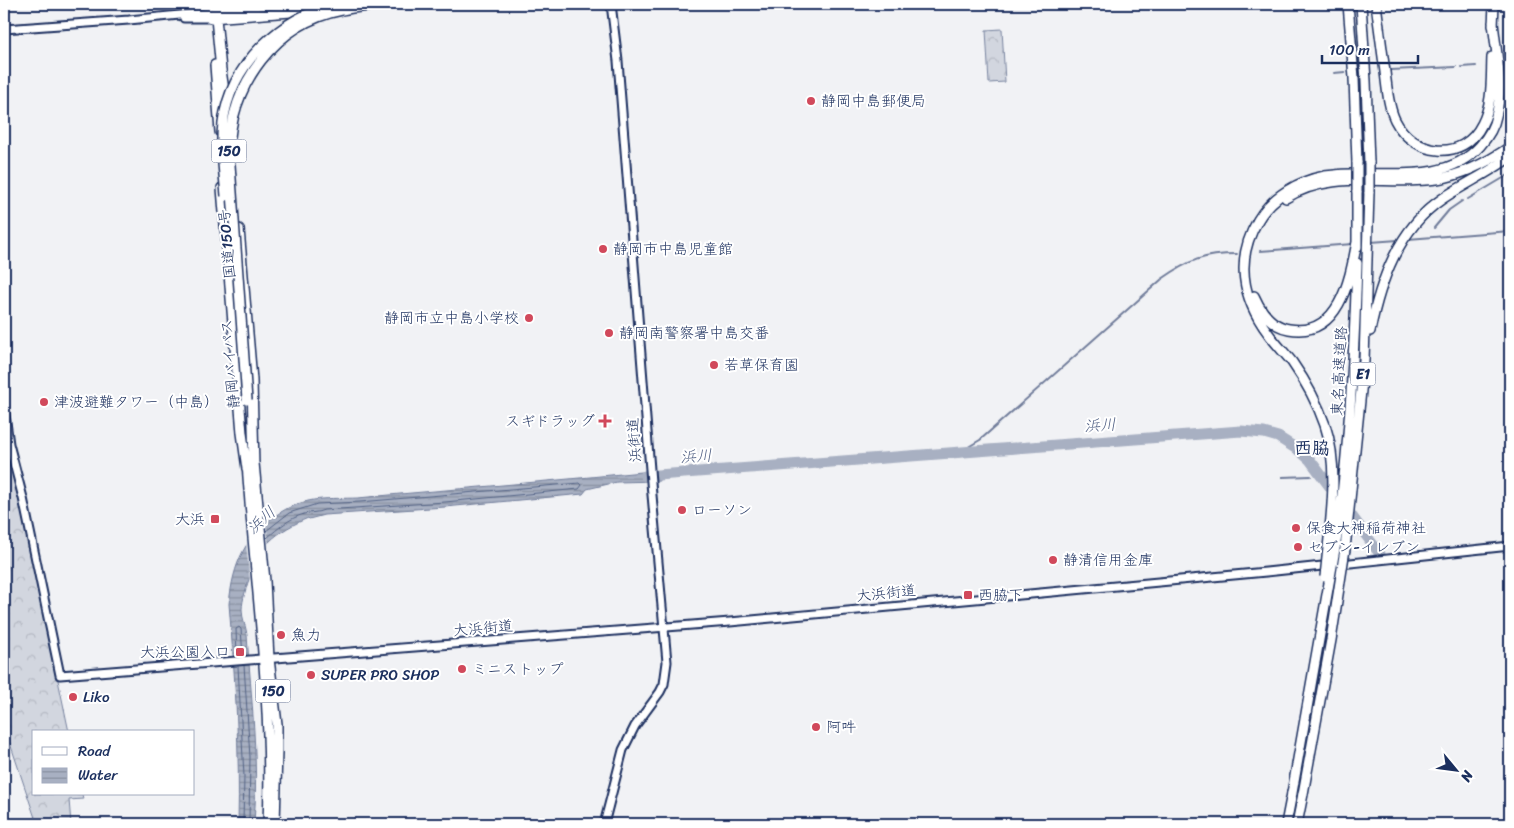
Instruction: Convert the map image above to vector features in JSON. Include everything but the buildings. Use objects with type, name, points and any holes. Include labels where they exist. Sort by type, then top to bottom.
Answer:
[{"type":"highway","points":[[212,16],[268,4]]},
{"type":"highway","name":"静岡バイパス","points":[[275,824],[277,742],[255,568],[252,531],[251,469],[222,157],[224,121],[232,92],[245,67],[261,46],[289,23],[321,8],[336,4]]},
{"type":"highway","name":"静岡バイパス","points":[[245,400],[229,151],[233,116],[241,92],[262,58],[292,30],[306,22],[341,10],[396,4]]},
{"type":"highway","points":[[212,16],[400,4]]},
{"type":"highway","name":"東名高速道路","points":[[1286,824],[1320,639],[1331,549],[1340,514],[1351,414],[1357,244],[1357,163],[1354,78],[1348,4]]},
{"type":"highway","name":"東名高速道路","points":[[1297,824],[1331,640],[1345,549],[1364,361],[1369,163],[1366,80],[1360,4]]},
{"type":"highway","points":[[1376,4],[1387,86],[1394,118],[1400,130],[1409,139],[1434,151],[1451,149],[1468,142],[1477,134],[1482,125],[1490,103],[1494,4]]},
{"type":"highway","name":"国道150号","points":[[212,16],[231,142],[248,318],[252,380],[251,469]]},
{"type":"highway","name":"国道150号","points":[[212,16],[223,196],[242,423],[251,469]]},
{"type":"highway","points":[[1331,549],[1332,476],[1326,427],[1311,391],[1291,361],[1268,334],[1250,304],[1244,274],[1246,247],[1258,219],[1285,192],[1305,181],[1334,175],[1415,173],[1435,170],[1466,158],[1476,150],[1492,130],[1498,105],[1499,90],[1494,22]]},
{"type":"highway","points":[[1357,244],[1344,293],[1331,316],[1322,323],[1300,331],[1287,329],[1270,320],[1258,304],[1254,296],[1250,275],[1251,254],[1254,242],[1265,219],[1276,207],[1294,194],[1312,186],[1331,181],[1436,179],[1471,169],[1510,147]]},
{"type":"highway","points":[[1364,361],[1379,293],[1390,264],[1406,235],[1423,215],[1440,200],[1510,157]]},
{"type":"highway","name":"静岡バイパス","points":[[251,469],[260,522],[263,559],[270,777],[268,824]]},
{"type":"street","name":"浜街道","points":[[604,824],[626,743],[635,726],[651,706],[664,684],[667,662],[651,484],[618,60],[610,4]]},
{"type":"street","name":"浜街道","points":[[614,40],[615,4]]},
{"type":"street","points":[[4,29],[154,18],[212,16]]},
{"type":"street","name":"大浜街道","points":[[4,408],[9,444],[23,498],[60,675],[664,627],[1266,572],[1510,546]]},
{"type":"green space","points":[[1002,29],[1005,82],[989,83],[986,30]]},
{"type":"green space","points":[[4,448],[20,501],[69,730],[32,730],[32,796],[82,796],[83,799],[69,800],[71,824],[37,824],[4,725]]},
{"type":"water","points":[[658,471],[659,481],[617,482],[587,489],[583,494],[445,507],[324,515],[303,520],[273,538],[264,548],[255,565],[242,609],[247,635],[256,777],[254,824],[238,824],[237,714],[229,604],[238,563],[243,551],[258,530],[281,512],[300,503],[318,499],[363,498]]},
{"type":"pier","points":[[266,520],[269,547],[250,583],[246,542]]},
{"type":"waterway","points":[[1462,67],[1476,66]]},
{"type":"waterway","points":[[1391,70],[1456,67]]},
{"type":"waterway","points":[[1334,73],[1345,72]]},
{"type":"waterway","points":[[1468,199],[1510,174]]},
{"type":"waterway","points":[[1434,228],[1449,210],[1462,201]]},
{"type":"waterway","points":[[1408,239],[1510,231]]},
{"type":"waterway","points":[[1371,242],[1398,240]]},
{"type":"waterway","points":[[1260,251],[1353,244]]},
{"type":"waterway","points":[[958,453],[980,440],[1162,279],[1197,259],[1215,255],[1237,254]]},
{"type":"waterway","name":"浜川","points":[[645,476],[1241,431],[1264,433],[1278,437],[1310,460],[1380,554]]},
{"type":"waterway","points":[[1282,477],[1311,476]]},
{"type":"place","name":"静岡中島郵便局","points":[[811,101]]},
{"type":"place","name":"静岡市中島児童館","points":[[603,249]]},
{"type":"place","name":"静岡市立中島小学校","points":[[529,318]]},
{"type":"place","name":"静岡南警察署中島交番","points":[[609,333]]},
{"type":"place","name":"若草保育園","points":[[714,365]]},
{"type":"place","name":"津波避難タワー（中島）","points":[[44,402]]},
{"type":"place","name":"スギドラッグ","points":[[605,421]]},
{"type":"place","name":"ローソン","points":[[682,510]]},
{"type":"place","name":"大浜","points":[[215,519]]},
{"type":"place","name":"保食大神稲荷神社","points":[[1296,528]]},
{"type":"place","name":"セブン-イレブン","points":[[1298,547]]},
{"type":"place","name":"静清信用金庫","points":[[1053,560]]},
{"type":"place","name":"西脇下","points":[[968,595]]},
{"type":"place","name":"魚力","points":[[281,635]]},
{"type":"place","name":"大浜公園入口","points":[[240,652]]},
{"type":"place","name":"ミニストップ","points":[[462,669]]},
{"type":"place","name":"SUPER PRO SHOP","points":[[311,675]]},
{"type":"place","name":"Liko","points":[[73,697]]},
{"type":"place","name":"阿吽","points":[[816,727]]},
{"type":"district","name":"西脇","points":[[1312,448]]}]
